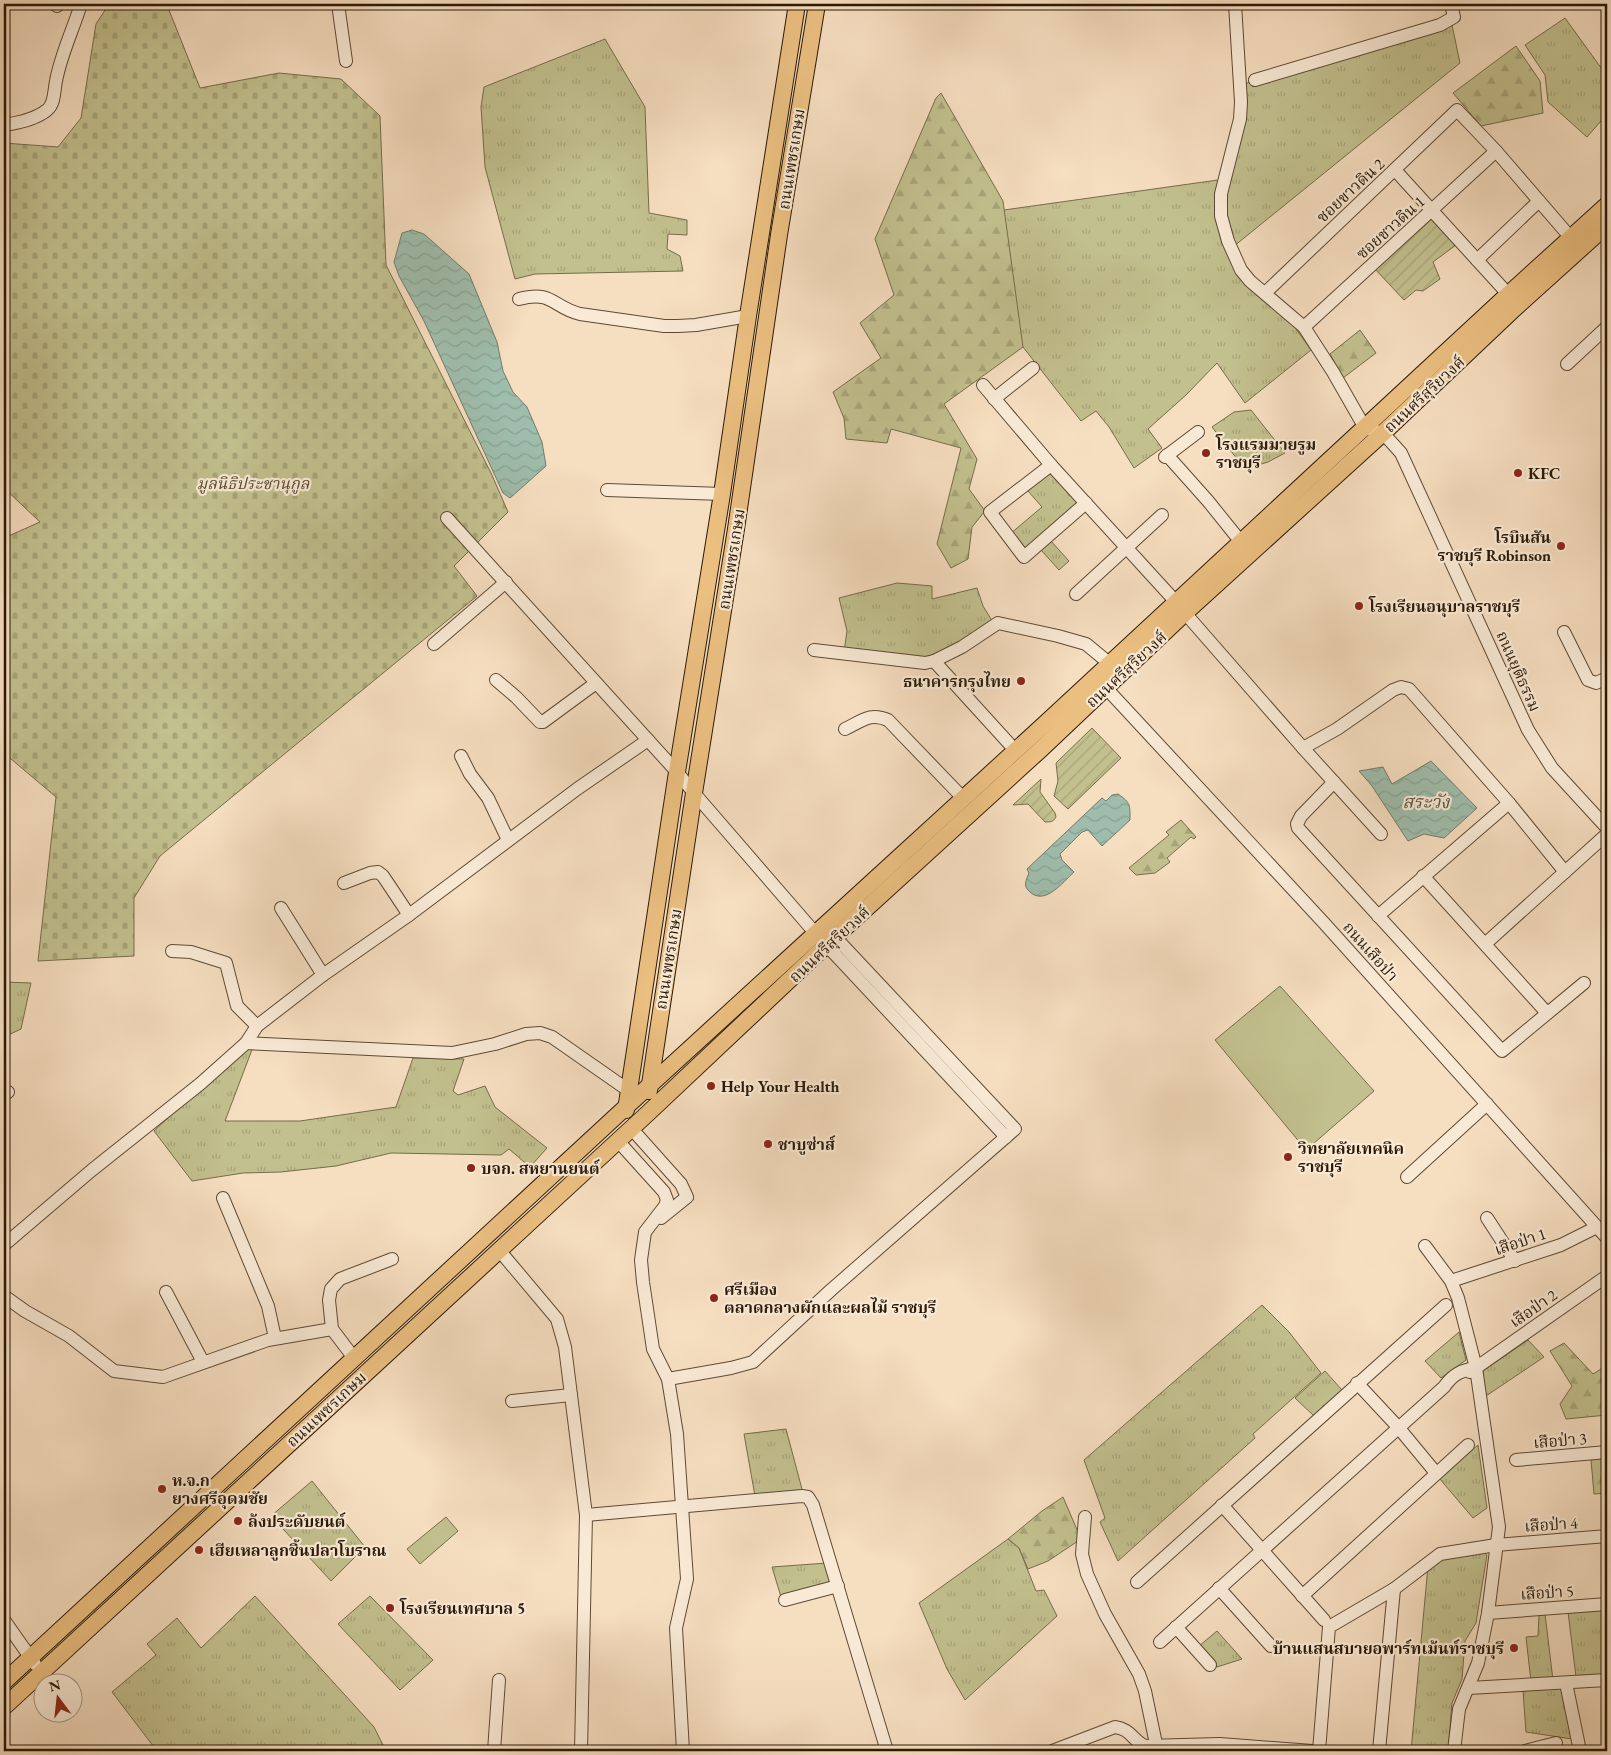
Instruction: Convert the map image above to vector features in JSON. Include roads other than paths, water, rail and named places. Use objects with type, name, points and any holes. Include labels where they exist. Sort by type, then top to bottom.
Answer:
[{"type":"main road","name":"ถนนเพชรเกษม","points":[[42,1672],[631,1128],[626,1121],[627,1098],[797,4]]},
{"type":"main road","name":"ถนนเพชรเกษม","points":[[646,1115],[777,249],[817,4]]},
{"type":"main road","name":"ถนนศรีสุริยวงศ์","points":[[627,1098],[650,1087],[826,939],[963,798],[1015,750],[1101,683],[1110,663],[1181,608],[1241,542],[1508,294],[1607,205]]},
{"type":"main road","name":"ถนนศรีสุริยวงศ์","points":[[631,1128],[826,939],[1181,608],[1382,433],[1607,225]]},
{"type":"main road","points":[[759,247],[777,249]]},
{"type":"main road","name":"ถนนเพชรเกษม","points":[[4,1682],[354,1358],[627,1098]]},
{"type":"main road","name":"ถนนเพชรเกษม","points":[[4,1707],[32,1681]]},
{"type":"street","points":[[4,125],[14,124],[49,109],[52,103],[60,60],[81,4]]},
{"type":"street","points":[[338,4],[346,61]]},
{"type":"street","points":[[1235,4],[1241,102],[1240,119],[1221,194],[1221,216],[1228,241],[1241,270],[1250,281],[1304,327],[1333,372],[1365,428],[1382,433]]},
{"type":"street","points":[[1255,80],[1440,25],[1454,17],[1451,4]]},
{"type":"street","name":"ซอยขาวดิน 2","points":[[1265,293],[1457,110],[1496,151]]},
{"type":"street","points":[[1496,151],[1571,238]]},
{"type":"street","name":"ซอยชาวดิน 1","points":[[1304,327],[1496,151]]},
{"type":"street","points":[[1395,170],[1508,294]]},
{"type":"street","points":[[1477,260],[1539,202]]},
{"type":"street","points":[[518,299],[540,296],[580,314],[664,326],[696,325],[748,316]]},
{"type":"street","points":[[1567,364],[1607,327]]},
{"type":"street","points":[[994,398],[1033,368]]},
{"type":"street","points":[[982,385],[1051,465],[1181,608],[1381,834]]},
{"type":"street","points":[[1198,432],[1166,456],[1206,497],[1241,542]]},
{"type":"street","name":"ถนนยุติธรรม","points":[[1382,433],[1401,453],[1528,730],[1552,768],[1607,828]]},
{"type":"street","points":[[1051,465],[990,512],[1024,557],[1086,503]]},
{"type":"street","points":[[607,490],[722,494]]},
{"type":"street","points":[[1076,594],[1162,515]]},
{"type":"street","points":[[447,518],[826,939],[1010,1133],[752,1362],[731,1368],[668,1379]]},
{"type":"street","points":[[434,644],[506,582]]},
{"type":"street","points":[[814,650],[925,663],[934,661],[962,647],[998,623],[1086,644],[1110,663]]},
{"type":"street","points":[[1564,632],[1588,680],[1596,683],[1607,678]]},
{"type":"street","points":[[934,661],[1015,750]]},
{"type":"street","points":[[496,680],[516,697],[540,722],[543,722],[596,683]]},
{"type":"street","name":"ถนนเสือป่า","points":[[1101,683],[1285,881],[1607,1238]]},
{"type":"street","points":[[1303,748],[1337,729],[1393,690],[1401,687],[1408,689],[1509,803],[1565,872]]},
{"type":"street","points":[[845,729],[871,716],[878,715],[888,720],[963,798]]},
{"type":"street","points":[[4,1245],[92,1170],[200,1084],[246,1043],[257,1026],[323,975],[409,915],[508,840],[648,740]]},
{"type":"street","points":[[461,756],[470,774],[488,798],[508,840]]},
{"type":"street","points":[[1334,782],[1301,816],[1297,824],[1298,828],[1502,1051],[1584,983]]},
{"type":"street","points":[[1378,916],[1509,803]]},
{"type":"street","points":[[1485,944],[1607,834]]},
{"type":"street","points":[[344,883],[370,873],[378,872],[383,876],[409,915]]},
{"type":"street","points":[[1423,876],[1547,1013]]},
{"type":"street","points":[[280,908],[323,975]]},
{"type":"street","points":[[172,951],[191,952],[226,963],[237,1006],[257,1026]]},
{"type":"street","points":[[246,1043],[452,1053],[526,1034],[540,1033],[552,1037],[627,1098]]},
{"type":"street","points":[[1407,1177],[1487,1104]]},
{"type":"street","points":[[631,1128],[681,1184],[687,1197],[660,1219],[654,1220]]},
{"type":"street","points":[[618,1141],[664,1192],[667,1200],[665,1206],[645,1232],[642,1242],[641,1260],[653,1349],[668,1379],[677,1434],[688,1579],[676,1628],[683,1751]]},
{"type":"street","points":[[223,1198],[268,1306],[275,1338]]},
{"type":"street","points":[[1487,1218],[1515,1261]]},
{"type":"street","name":"เสือป่า 1","points":[[1450,1280],[1561,1245],[1597,1227]]},
{"type":"street","points":[[1425,1246],[1450,1280],[1458,1298],[1476,1368],[1499,1527],[1488,1613],[1478,1663],[1459,1709],[1454,1751]]},
{"type":"street","points":[[499,1250],[557,1319],[565,1347],[586,1515],[581,1751]]},
{"type":"street","points":[[354,1358],[332,1329],[331,1289],[340,1279],[392,1259]]},
{"type":"street","name":"เสือป่า 2","points":[[1160,1642],[1444,1387],[1450,1379],[1461,1370],[1476,1368],[1607,1276]]},
{"type":"street","points":[[166,1292],[203,1362]]},
{"type":"street","points":[[4,1296],[24,1311],[68,1336],[114,1371],[163,1377],[275,1338],[332,1329]]},
{"type":"street","points":[[1137,1582],[1446,1304]]},
{"type":"street","points":[[1357,1383],[1398,1427],[1436,1473]]},
{"type":"street","points":[[512,1401],[571,1395]]},
{"type":"street","points":[[1302,1596],[1468,1445]]},
{"type":"street","name":"เสือป่า 3","points":[[1516,1460],[1607,1452]]},
{"type":"street","points":[[586,1515],[683,1505],[808,1497],[813,1505],[887,1751]]},
{"type":"street","points":[[1222,1505],[1324,1620]]},
{"type":"street","points":[[1085,1517],[1082,1554],[1087,1574],[1105,1614],[1139,1674],[1146,1691],[1156,1744]]},
{"type":"street","name":"เสือป่า 4","points":[[1319,1751],[1329,1626],[1394,1589],[1440,1554],[1496,1545],[1607,1536]]},
{"type":"street","points":[[785,1600],[838,1586]]},
{"type":"street","points":[[1219,1588],[1271,1646]]},
{"type":"street","points":[[1380,1751],[1394,1589]]},
{"type":"street","name":"เสือป่า 5","points":[[1488,1613],[1607,1604]]},
{"type":"street","points":[[4,1620],[29,1658],[42,1672]]},
{"type":"street","points":[[1176,1627],[1210,1666]]},
{"type":"street","points":[[494,1751],[499,1680]]},
{"type":"street","points":[[1469,1688],[1607,1680]]},
{"type":"street","points":[[1566,1683],[1580,1751]]},
{"type":"street","points":[[1052,1751],[1115,1727],[1124,1728],[1139,1747],[1156,1744],[1220,1744],[1312,1751]]},
{"type":"street","points":[[1526,1751],[1556,1743]]},
{"type":"water","points":[[412,230],[424,234],[469,274],[497,342],[503,371],[513,392],[527,407],[542,442],[546,466],[510,498],[503,493],[424,321],[399,276],[394,262],[402,233]]},
{"type":"water","name":"สระวัง","points":[[1431,761],[1477,808],[1444,838],[1424,834],[1408,841],[1372,786],[1359,771],[1383,767],[1392,784]]},
{"type":"water","points":[[1118,794],[1129,805],[1130,820],[1102,846],[1088,830],[1082,832],[1060,854],[1062,860],[1074,872],[1059,887],[1047,895],[1035,895],[1029,891],[1026,885],[1029,873],[1027,869],[1102,798],[1106,801],[1112,795]]},
{"type":"place","name":"โรงแรมมายรูม ราชบุรี","points":[[1206,453]]},
{"type":"place","name":"KFC","points":[[1518,473]]},
{"type":"place","name":"โรบินสัน ราชบุรี Robinson","points":[[1561,546]]},
{"type":"place","name":"โรงเรียนอนุบาลราชบุรี","points":[[1359,606]]},
{"type":"place","name":"ธนาคารกรุงไทย","points":[[1021,681]]},
{"type":"place","name":"Help Your Health","points":[[711,1086]]},
{"type":"place","name":"ชาบูซ่าส์","points":[[768,1144]]},
{"type":"place","name":"วิทยาลัยเทคนิค ราชบุรี","points":[[1288,1157]]},
{"type":"place","name":"บจก. สหยานยนต์","points":[[471,1168]]},
{"type":"place","name":"ศรีเมือง ตลาดกลางผักและผลไม้ ราชบุรี","points":[[714,1298]]},
{"type":"place","name":"ห.จ.ก ยางศรีอุดมชัย","points":[[162,1489]]},
{"type":"place","name":"ล้งประดับยนต์","points":[[238,1521]]},
{"type":"place","name":"เฮียเหลาลูกชิ้นปลาโบราณ","points":[[199,1550]]},
{"type":"place","name":"โรงเรียนเทศบาล 5","points":[[390,1608]]},
{"type":"place","name":"บ้านแสนสบายอพาร์ทเม้นท์ราชบุรี","points":[[1514,1648]]},
{"type":"park label","name":"มูลนิธิประชานุกูล","points":[[253,483]]}]
